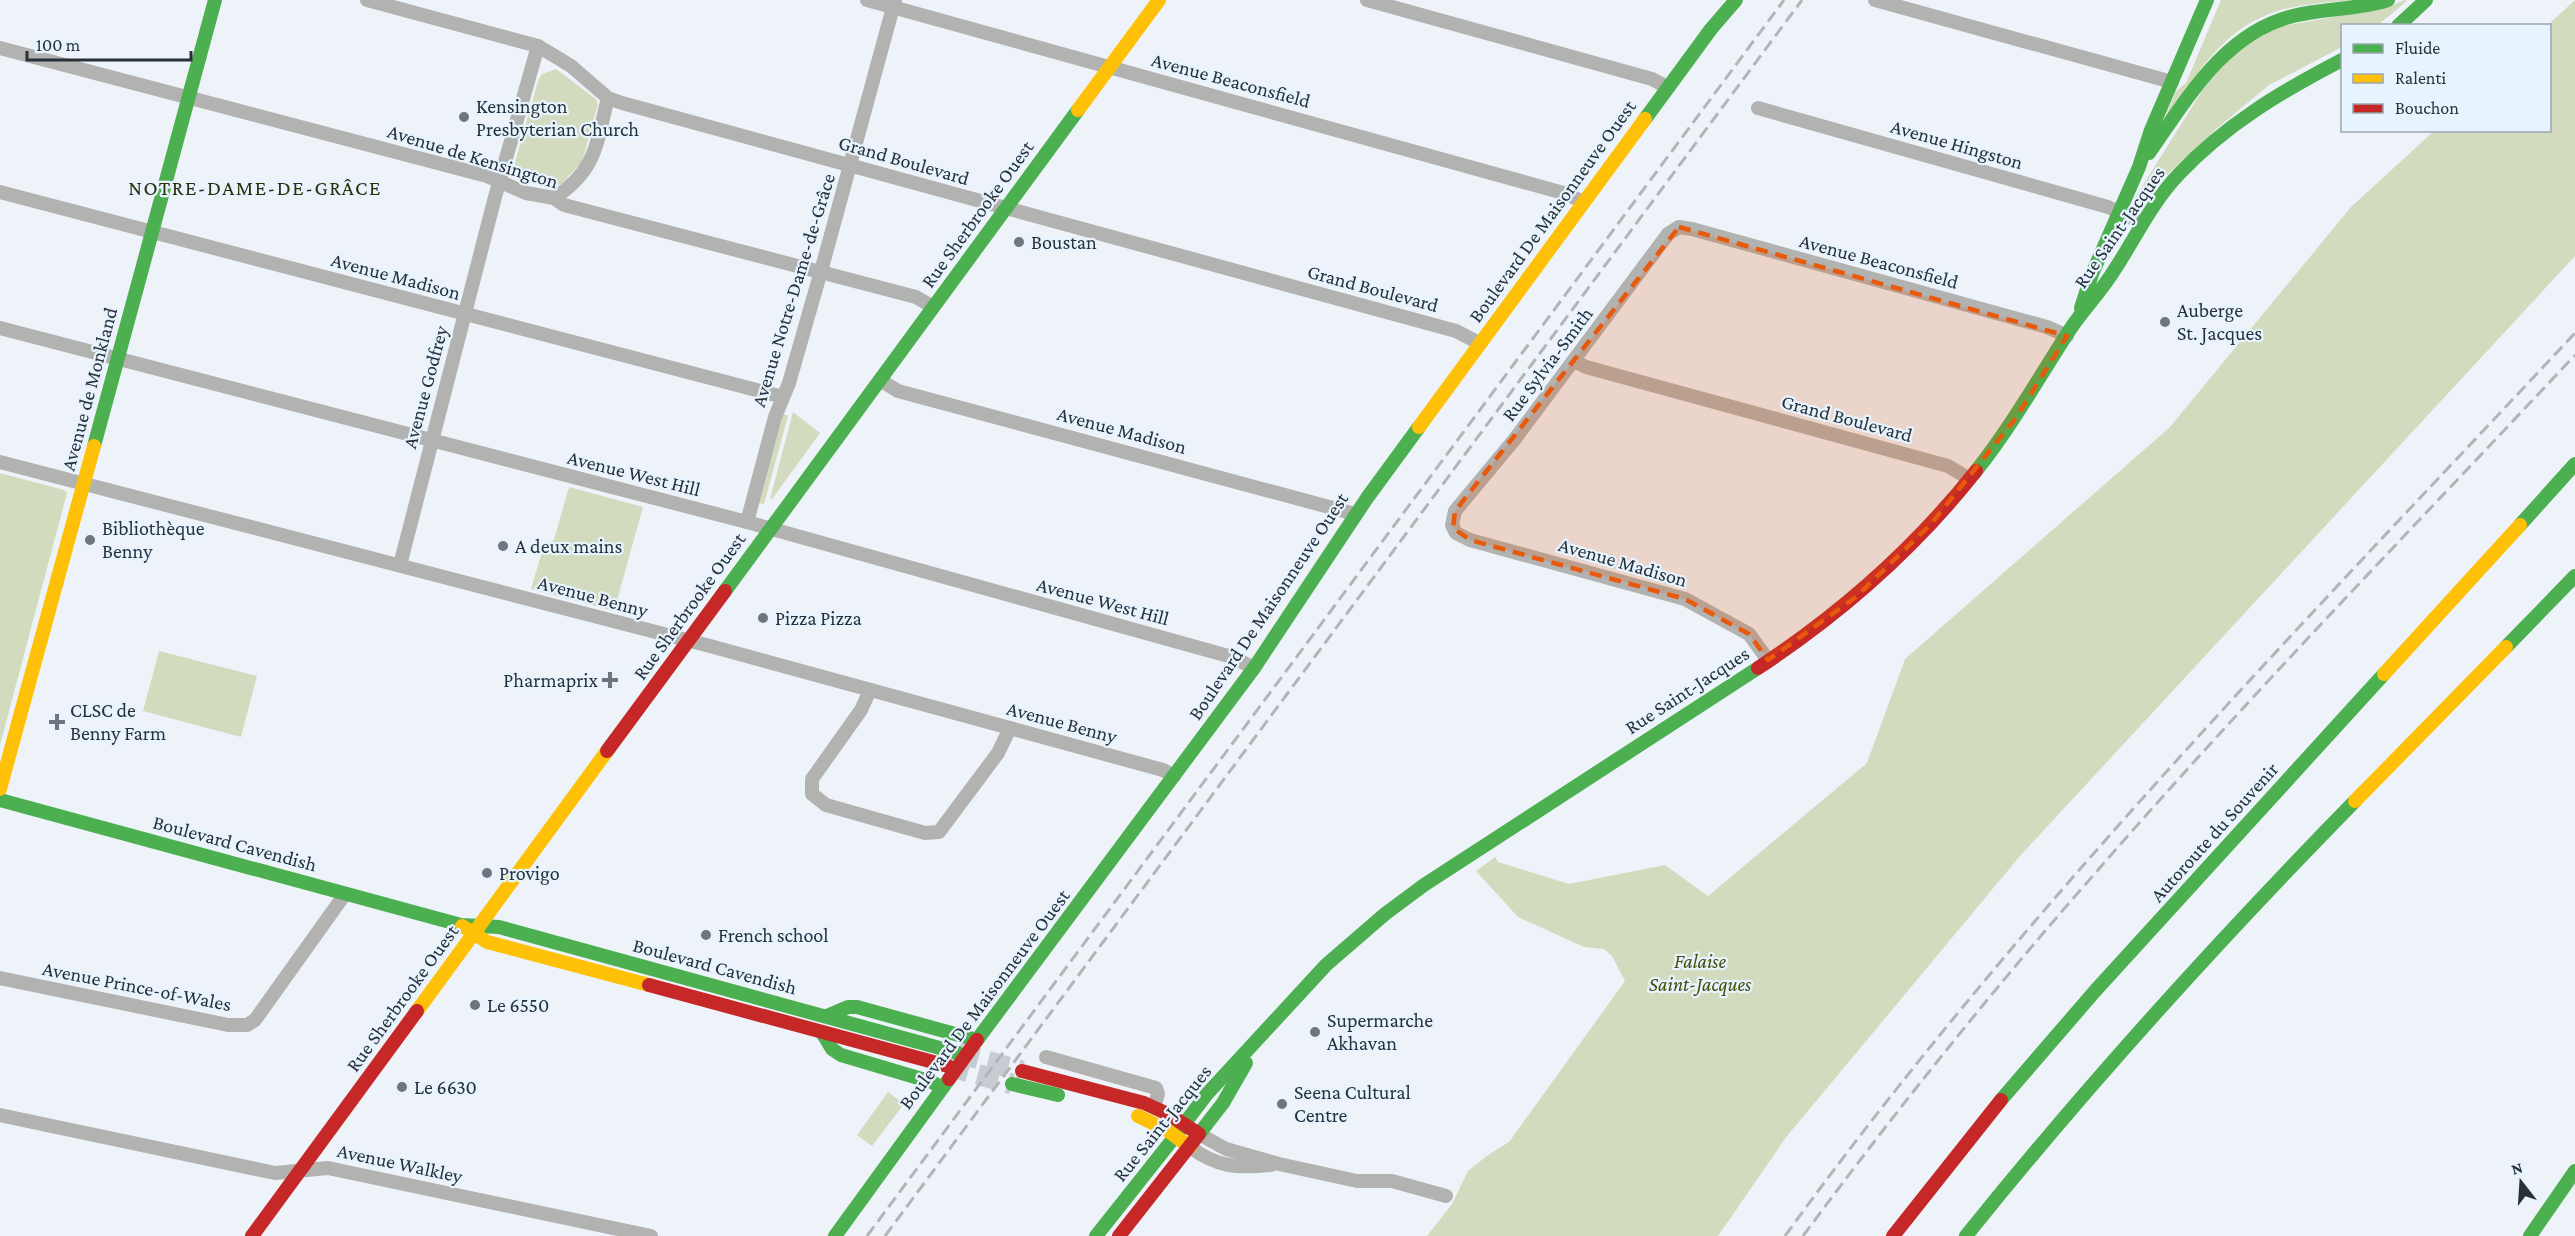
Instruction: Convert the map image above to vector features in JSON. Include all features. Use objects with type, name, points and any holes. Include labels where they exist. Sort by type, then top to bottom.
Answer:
[{"type":"main road","name":"Avenue de Monkland","points":[[0,789],[215,0]]},
{"type":"main road","name":"Rue Sherbrooke Ouest","points":[[252,1236],[1159,0]]},
{"type":"main road","name":"Boulevard De Maisonneuve Ouest","points":[[835,1236],[947,1078],[1254,668],[1355,514],[1479,343],[1667,87],[1736,0]]},
{"type":"main road","points":[[2139,167],[2151,130],[2207,0]]},
{"type":"main road","name":"Rue Saint-Jacques","points":[[2078,318],[2092,274],[2139,167],[2214,64],[2232,45],[2251,32],[2296,15],[2353,9],[2388,0]]},
{"type":"main road","points":[[2400,24],[2426,0]]},
{"type":"main road","name":"Rue Saint-Jacques","points":[[1096,1236],[1207,1094],[1326,965],[1397,904],[1768,660],[1832,616],[1880,575],[1921,535],[2016,418],[2078,318],[2107,282],[2142,223],[2176,177],[2230,126],[2277,93],[2341,61]]},
{"type":"main road","name":"Autoroute du Souvenir","points":[[1893,1236],[2007,1092],[2095,991],[2575,464]]},
{"type":"main road","points":[[1966,1236],[2074,1104],[2176,990],[2575,576]]},
{"type":"main road","name":"Boulevard Cavendish","points":[[0,800],[477,930],[499,927],[958,1053]]},
{"type":"main road","name":"Boulevard Cavendish","points":[[477,930],[487,942],[823,1034],[947,1078]]},
{"type":"main road","points":[[827,1017],[844,1008],[857,1007],[977,1040]]},
{"type":"main road","points":[[823,1034],[832,1049],[841,1055],[932,1082],[947,1078]]},
{"type":"main road","name":"Rue Saint-Jacques","points":[[1119,1236],[1223,1103],[1261,1037]]},
{"type":"main road","points":[[1022,1071],[1154,1107],[1199,1134]]},
{"type":"main road","points":[[1012,1083],[1135,1114],[1154,1122],[1190,1147]]},
{"type":"main road","points":[[2530,1236],[2575,1171]]},
{"type":"street","name":"Grand Boulevard","points":[[367,0],[538,46],[571,66],[608,98],[1456,331],[1479,343]]},
{"type":"street","name":"Avenue Beaconsfield","points":[[867,0],[894,4],[1110,67],[1567,194],[1582,202]]},
{"type":"street","points":[[1366,0],[1652,79],[1667,87]]},
{"type":"street","points":[[1875,0],[2172,82]]},
{"type":"street","name":"Avenue Notre-Dame-de-Grâce","points":[[747,522],[775,417],[820,273],[894,4]]},
{"type":"street","name":"Avenue Godfrey","points":[[400,565],[464,314],[538,46]]},
{"type":"street","name":"Avenue de Kensington","points":[[0,48],[500,181],[526,193],[554,198],[564,205],[916,297],[933,307]]},
{"type":"street","points":[[554,198],[573,184],[591,162],[608,98]]},
{"type":"street","name":"Avenue Hingston","points":[[1758,108],[2120,212],[2142,223]]},
{"type":"street","name":"Avenue Madison","points":[[0,192],[783,397]]},
{"type":"street","name":"Avenue Beaconsfield","points":[[1678,227],[2047,327],[2067,336]]},
{"type":"street","name":"Rue Sylvia-Smith","points":[[1453,528],[1452,519],[1455,512],[1514,440],[1668,234],[1678,227]]},
{"type":"street","name":"Avenue West Hill","points":[[0,328],[747,522],[1232,657],[1254,668]]},
{"type":"street","name":"Grand Boulevard","points":[[1574,361],[1586,367],[1948,466],[1968,478]]},
{"type":"street","name":"Avenue Madison","points":[[880,380],[898,391],[1355,514]]},
{"type":"street","name":"Avenue Benny","points":[[0,462],[688,641],[1163,770],[1174,776]]},
{"type":"street","name":"Avenue Madison","points":[[1453,528],[1459,535],[1470,540],[1685,599],[1749,634],[1768,660]]},
{"type":"street","points":[[870,690],[861,710],[812,779],[812,794],[826,805],[926,833],[939,832],[998,753],[1010,728]]},
{"type":"street","name":"Avenue Prince-of-Wales","points":[[0,978],[228,1025],[247,1025],[255,1020],[345,894]]},
{"type":"street","points":[[1046,1058],[1155,1088],[1158,1094],[1154,1107]]},
{"type":"street","name":"Avenue Walkley","points":[[0,1115],[275,1173],[328,1168],[651,1236]]},
{"type":"street","points":[[1199,1134],[1233,1152],[1280,1164],[1357,1181],[1392,1181],[1446,1196]]},
{"type":"street","points":[[1190,1147],[1208,1159],[1229,1166],[1241,1168],[1280,1164]]},
{"type":"highlighted area","points":[[1679,227],[2067,336],[2016,418],[1931,524],[1856,597],[1768,660],[1749,634],[1685,599],[1470,540],[1453,528],[1455,511]]},
{"type":"green space","points":[[2221,0],[2358,0],[2285,9],[2262,17],[2242,28],[2209,59],[2157,136],[2176,91],[2186,83]]},
{"type":"green space","points":[[2404,0],[2407,1],[2379,24],[2341,24],[2341,48],[2269,85],[2215,130],[2137,203],[2133,201],[2207,83],[2233,53],[2278,27],[2389,7]]},
{"type":"green space","name":"Falaise Saint-Jacques","points":[[2575,0],[2575,256],[2020,856],[1787,1136],[1718,1236],[1427,1236],[1452,1204],[1468,1171],[1509,1142],[1625,981],[1612,956],[1604,949],[1584,947],[1518,917],[1476,871],[1495,857],[1498,862],[1569,884],[1665,865],[1708,896],[1867,763],[1905,659],[2170,427],[2351,207],[2433,132],[2551,132],[2551,24],[2549,24]]},
{"type":"green space","points":[[556,69],[596,99],[598,104],[582,162],[561,184],[555,186],[522,177],[515,171],[515,162],[538,81],[542,74]]},
{"type":"green space","points":[[793,412],[820,433],[770,499]]},
{"type":"green space","points":[[783,414],[788,416],[764,504],[759,503]]},
{"type":"green space","points":[[0,473],[64,490],[67,493],[0,745]]},
{"type":"green space","points":[[569,487],[643,507],[614,611],[531,589],[544,545],[554,540]]},
{"type":"green space","points":[[159,651],[257,676],[241,737],[143,711]]},
{"type":"green space","points":[[888,1092],[904,1104],[872,1146],[857,1135]]},
{"type":"tunnel","points":[[958,1053],[1022,1071]]},
{"type":"tunnel","points":[[948,1066],[1012,1084]]},
{"type":"railway","points":[[867,1236],[1784,0]]},
{"type":"railway","points":[[885,1236],[1802,0]]},
{"type":"railway","points":[[1785,1236],[1875,1116],[1969,999],[2066,885],[2267,662],[2575,333]]},
{"type":"railway","points":[[1803,1236],[1943,1054],[2091,878],[2270,679],[2575,355]]},
{"type":"traffic: fast","points":[[94,446],[215,0]]},
{"type":"traffic: fast","points":[[1645,119],[1711,29],[1736,0]]},
{"type":"traffic: fast","points":[[2081,308],[2092,274],[2139,167],[2151,130],[2207,0]]},
{"type":"traffic: fast","points":[[2149,153],[2209,71],[2247,37],[2293,16],[2364,6],[2388,0]]},
{"type":"traffic: fast","points":[[2400,24],[2426,0]]},
{"type":"traffic: fast","points":[[1976,471],[2013,420],[2074,323],[2110,277],[2152,208],[2169,185],[2215,140],[2255,110],[2341,61]]},
{"type":"traffic: fast","points":[[725,591],[1078,110]]},
{"type":"traffic: fast","points":[[977,1040],[1254,668],[1367,498],[1419,427]]},
{"type":"traffic: fast","points":[[2520,525],[2575,464]]},
{"type":"traffic: fast","points":[[2506,647],[2575,576]]},
{"type":"traffic: fast","points":[[1184,1124],[1207,1094],[1326,965],[1385,914],[1424,885],[1758,668]]},
{"type":"traffic: fast","points":[[2001,1100],[2095,991],[2384,674]]},
{"type":"traffic: fast","points":[[0,800],[461,925],[480,926]]},
{"type":"traffic: fast","points":[[1966,1236],[2059,1123],[2155,1014],[2355,801]]},
{"type":"traffic: fast","points":[[480,926],[499,927],[958,1053]]},
{"type":"traffic: fast","points":[[827,1016],[848,1007],[857,1007],[977,1040]]},
{"type":"traffic: fast","points":[[823,1034],[832,1049],[841,1055],[932,1082],[942,1088]]},
{"type":"traffic: fast","points":[[1199,1134],[1223,1103],[1246,1063]]},
{"type":"traffic: fast","points":[[835,1236],[949,1079]]},
{"type":"traffic: fast","points":[[1012,1084],[1058,1095]]},
{"type":"traffic: fast","points":[[1096,1236],[1184,1125]]},
{"type":"traffic: fast","points":[[2530,1236],[2575,1171]]},
{"type":"traffic: slow","points":[[1078,110],[1159,0]]},
{"type":"traffic: slow","points":[[1419,427],[1645,119]]},
{"type":"traffic: slow","points":[[0,789],[94,446]]},
{"type":"traffic: slow","points":[[2384,674],[2520,525]]},
{"type":"traffic: slow","points":[[2355,801],[2506,647]]},
{"type":"traffic: slow","points":[[607,751],[474,933],[487,942],[649,985]]},
{"type":"traffic: slow","points":[[417,1011],[474,933],[462,926]]},
{"type":"traffic: slow","points":[[1138,1116],[1167,1130],[1190,1147]]},
{"type":"traffic: jam","points":[[1758,668],[1818,625],[1875,578],[1928,527],[1976,471]]},
{"type":"traffic: jam","points":[[607,751],[725,591]]},
{"type":"traffic: jam","points":[[649,985],[948,1066]]},
{"type":"traffic: jam","points":[[252,1236],[417,1011]]},
{"type":"traffic: jam","points":[[949,1079],[977,1040]]},
{"type":"traffic: jam","points":[[1022,1071],[1144,1103],[1168,1114],[1199,1134],[1119,1236]]},
{"type":"traffic: jam","points":[[1893,1236],[2001,1100]]},
{"type":"place","name":"Kensington Presbyterian Church","points":[[464,117]]},
{"type":"place","name":"Boustan","points":[[1019,242]]},
{"type":"place","name":"Auberge St. Jacques","points":[[2165,322]]},
{"type":"place","name":"Bibliothèque Benny","points":[[90,540]]},
{"type":"place","name":"A deux mains","points":[[503,546]]},
{"type":"place","name":"Pizza Pizza","points":[[763,618]]},
{"type":"place","name":"Pharmaprix","points":[[610,680]]},
{"type":"place","name":"CLSC de Benny Farm","points":[[57,722]]},
{"type":"place","name":"Provigo","points":[[487,873]]},
{"type":"place","name":"French school","points":[[706,935]]},
{"type":"place","name":"Le 6550","points":[[475,1005]]},
{"type":"place","name":"Supermarche Akhavan","points":[[1315,1032]]},
{"type":"place","name":"Le 6630","points":[[402,1087]]},
{"type":"place","name":"Seena Cultural Centre","points":[[1282,1104]]},
{"type":"district","name":"NOTRE-DAME-DE-GRÂCE","points":[[255,188]]}]
